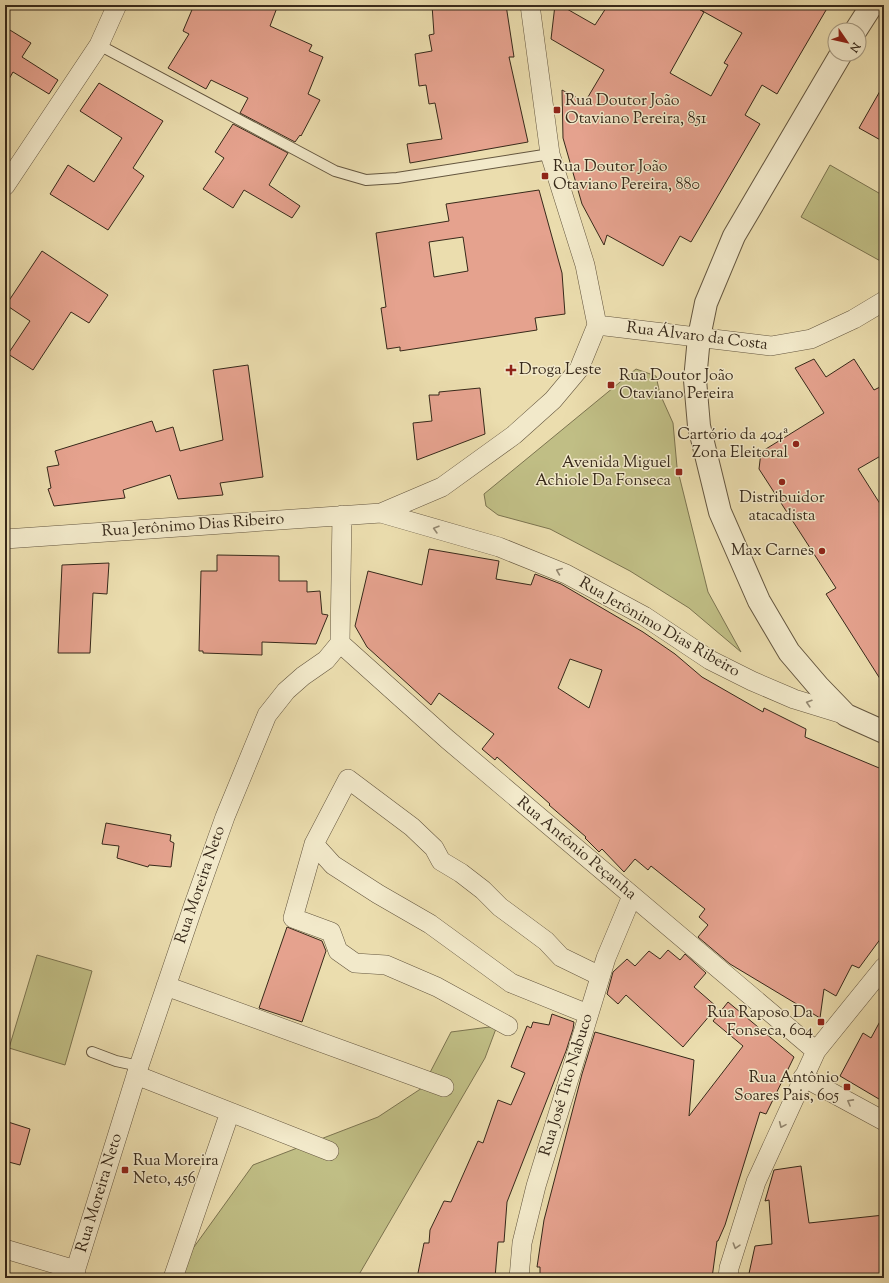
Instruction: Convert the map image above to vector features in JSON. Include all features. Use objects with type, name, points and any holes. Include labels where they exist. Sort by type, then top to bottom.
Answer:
[{"type":"street","points":[[5,186],[99,45],[117,5]]},
{"type":"street","points":[[530,5],[550,154],[585,265],[597,325]]},
{"type":"street","points":[[861,22],[872,5]]},
{"type":"street","points":[[836,62],[734,236],[706,303],[699,337],[695,380],[699,426],[720,512],[759,601],[789,652],[818,686],[846,715],[884,732]]},
{"type":"street","name":"Rua Álvaro da Costa","points":[[597,325],[771,346],[811,339],[854,319],[884,301]]},
{"type":"street","name":"Rua Jerônimo Dias Ribeiro","points":[[381,514],[442,487],[514,435],[553,400],[579,370],[597,325]]},
{"type":"street","name":"Rua Jerônimo Dias Ribeiro","points":[[5,539],[342,515],[381,514],[499,547],[566,574],[644,616],[710,660],[752,681],[794,699],[846,715]]},
{"type":"street","points":[[340,643],[342,515]]},
{"type":"street","name":"Rua Antônio Peçanha","points":[[340,643],[408,705],[816,1051]]},
{"type":"street","name":"Rua Moreira Neto","points":[[74,1274],[137,1070],[166,986],[225,817],[267,715],[286,691],[303,676],[326,660],[340,643]]},
{"type":"street","points":[[508,1026],[437,986],[386,965],[355,963],[338,951],[331,932],[293,918],[314,844],[348,779],[412,827],[434,848],[441,861],[461,872],[483,890],[500,907],[546,941],[561,957],[600,976]]},
{"type":"street","points":[[314,844],[333,865],[378,894],[430,924],[510,983],[588,1014]]},
{"type":"street","name":"Rua José Tito Nabuco","points":[[518,1278],[522,1243],[536,1186],[600,976],[632,896]]},
{"type":"street","points":[[728,1278],[729,1268],[756,1182],[816,1051],[884,968]]},
{"type":"street","points":[[166,986],[444,1087]]},
{"type":"street","points":[[137,1070],[230,1112],[329,1151]]},
{"type":"street","points":[[803,1077],[884,1120]]},
{"type":"street","points":[[173,1278],[230,1112]]},
{"type":"street","points":[[5,1249],[74,1274]]},
{"type":"lane","points":[[99,45],[335,171],[366,180],[397,178],[550,154]]},
{"type":"lane","points":[[92,1052],[137,1070]]},
{"type":"shaded area","points":[[830,165],[884,196],[884,263],[801,217]]},
{"type":"shaded area","points":[[636,369],[656,376],[660,394],[673,423],[677,467],[708,592],[741,652],[689,608],[630,571],[550,529],[498,515],[486,506],[484,494]]},
{"type":"shaded area","points":[[37,955],[92,971],[65,1065],[9,1048]]},
{"type":"shaded area","points":[[497,1026],[485,1058],[357,1278],[180,1278],[181,1265],[253,1165],[378,1117],[422,1088],[451,1032]]},
{"type":"building","points":[[194,5],[278,5],[270,26],[312,45],[309,51],[323,57],[308,94],[320,100],[301,136],[300,135],[295,142],[240,113],[248,98],[211,80],[206,89],[168,68],[189,34],[183,31]]},
{"type":"building","points":[[432,5],[506,5],[514,57],[509,57],[528,142],[410,163],[407,144],[442,139],[435,103],[429,104],[426,85],[419,86],[415,54],[432,51],[429,35],[434,34]]},
{"type":"building","points":[[555,5],[560,5],[595,25],[608,5],[829,5],[777,94],[762,85],[745,115],[760,124],[691,242],[680,236],[663,266],[607,235],[604,245],[582,204],[563,138],[562,90],[585,102],[604,70],[551,39]],"holes":[[[697,8],[742,33],[724,63],[728,65],[711,96],[670,73],[704,12]]]},
{"type":"building","points":[[5,27],[31,43],[22,57],[58,80],[49,94],[13,72],[5,86]]},
{"type":"building","points":[[99,83],[163,121],[133,168],[144,176],[108,230],[50,194],[68,165],[94,182],[122,138],[80,111]]},
{"type":"building","points":[[884,84],[884,142],[859,128]]},
{"type":"building","points":[[233,124],[288,153],[269,185],[300,206],[292,218],[244,190],[233,208],[203,189],[224,158],[215,152]]},
{"type":"building","points":[[539,190],[562,273],[565,314],[535,318],[537,330],[400,351],[400,347],[387,349],[381,308],[386,307],[376,233],[449,221],[446,204]],"holes":[[[463,237],[468,271],[434,277],[429,242]]]},
{"type":"building","points":[[42,251],[108,295],[89,323],[71,312],[33,370],[8,354],[30,321],[6,305]]},
{"type":"building","points":[[814,359],[826,377],[854,359],[874,390],[884,385],[884,454],[858,469],[884,510],[884,685],[826,594],[836,588],[759,469],[761,452],[824,413],[795,368]]},
{"type":"building","points":[[248,365],[263,477],[220,483],[223,495],[178,499],[170,475],[123,490],[125,498],[54,506],[48,489],[51,488],[47,467],[59,465],[55,451],[152,421],[156,432],[173,427],[180,451],[223,440],[213,370]]},
{"type":"building","points":[[480,388],[485,434],[417,460],[413,423],[432,421],[429,395],[439,395],[439,392]]},
{"type":"building","points":[[429,549],[499,561],[496,579],[531,585],[535,574],[561,584],[643,632],[675,654],[702,677],[763,712],[764,708],[806,729],[805,737],[884,770],[884,934],[859,968],[852,965],[836,996],[824,989],[820,1018],[730,964],[698,937],[708,925],[699,917],[705,909],[651,866],[648,870],[635,859],[624,872],[602,849],[599,852],[585,838],[586,837],[497,757],[495,760],[482,749],[494,734],[439,693],[431,705],[367,647],[355,626],[368,571],[422,585]],"holes":[[[570,659],[602,670],[589,708],[558,688]]]},
{"type":"building","points":[[217,555],[279,556],[279,581],[307,581],[307,592],[320,591],[322,614],[328,615],[316,644],[262,642],[262,655],[203,653],[203,651],[199,651],[201,571],[217,571]]},
{"type":"building","points":[[109,563],[107,594],[93,593],[90,653],[58,653],[62,565]]},
{"type":"building","points":[[106,823],[171,835],[170,841],[174,843],[171,867],[149,865],[148,867],[117,858],[119,846],[102,844]]},
{"type":"building","points":[[287,927],[322,941],[326,951],[302,1022],[259,1008]]},
{"type":"building","points":[[668,950],[680,960],[685,954],[706,973],[694,987],[717,1007],[683,1047],[626,995],[618,1004],[607,994],[613,972],[627,959],[635,966],[649,951],[660,959]]},
{"type":"building","points":[[728,1002],[794,1057],[766,1114],[760,1112],[725,1225],[717,1241],[712,1278],[540,1278],[540,1267],[537,1267],[544,1220],[582,1074],[595,1032],[694,1060],[689,1116],[743,1046],[713,1021]]},
{"type":"building","points":[[552,1014],[574,1022],[573,1029],[566,1051],[507,1202],[504,1242],[498,1242],[495,1278],[417,1278],[424,1243],[429,1243],[430,1230],[444,1201],[451,1202],[478,1141],[483,1143],[498,1100],[511,1105],[525,1073],[511,1067],[527,1026],[531,1028],[533,1022],[549,1025]]},
{"type":"building","points":[[884,1014],[884,1102],[840,1076],[863,1033],[871,1038]]},
{"type":"building","points":[[5,1121],[30,1129],[20,1165],[5,1161]]},
{"type":"building","points":[[801,1166],[809,1223],[884,1215],[884,1278],[748,1278],[755,1246],[772,1244],[769,1200],[765,1201],[774,1170]]},
{"type":"place","name":"Rua Doutor João Otaviano Pereira, 851","points":[[557,110]]},
{"type":"place","name":"Rua Doutor João Otaviano Pereira, 880","points":[[545,176]]},
{"type":"place","name":"Droga Leste","points":[[511,370]]},
{"type":"place","name":"Rua Doutor João Otaviano Pereira","points":[[611,385]]},
{"type":"place","name":"Cartório da 404ª Zona Eleitoral","points":[[796,444]]},
{"type":"place","name":"Avenida Miguel Achiole Da Fonseca","points":[[679,472]]},
{"type":"place","name":"Distribuidor atacadista","points":[[782,482]]},
{"type":"place","name":"Max Carnes","points":[[822,551]]},
{"type":"place","name":"Rua Raposo Da Fonseca, 604","points":[[821,1022]]},
{"type":"place","name":"Rua Antônio Soares Pais, 605","points":[[847,1087]]},
{"type":"place","name":"Rua Moreira Neto, 456","points":[[125,1170]]}]
